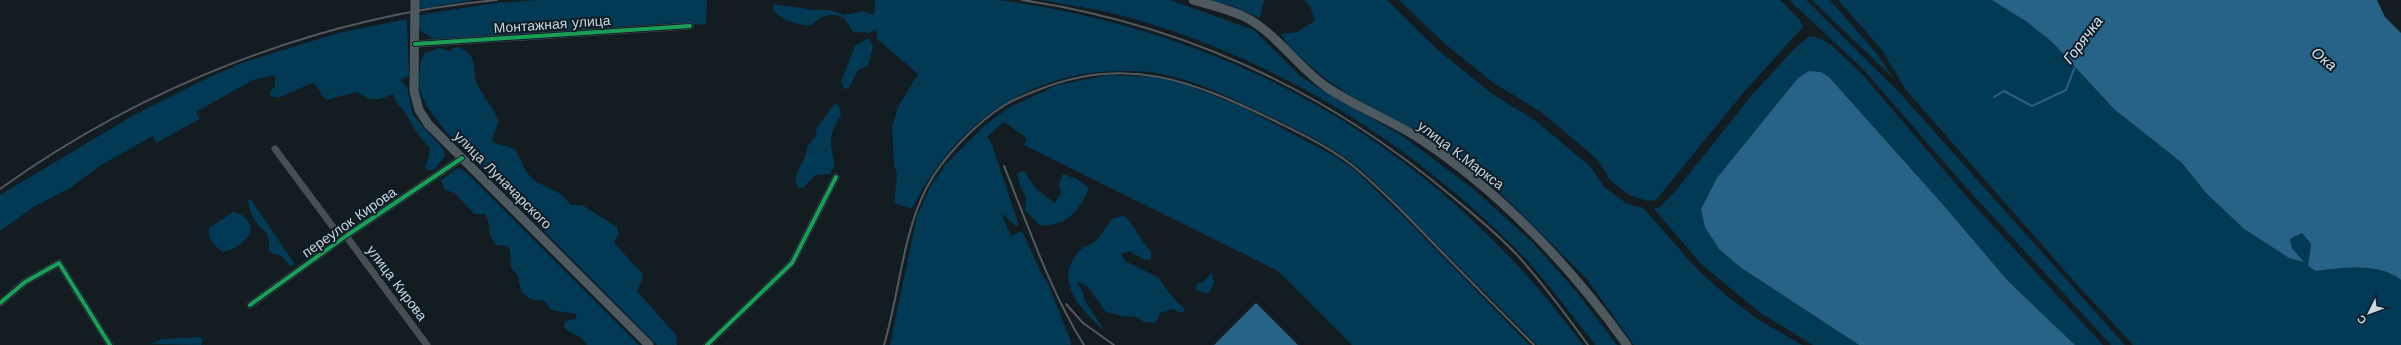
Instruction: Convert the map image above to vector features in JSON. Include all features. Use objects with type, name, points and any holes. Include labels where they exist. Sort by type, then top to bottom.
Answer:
[{"type":"main road","name":"улица Луначарского","points":[[415,0],[414,91],[419,110],[428,124],[649,345]]},
{"type":"main road","name":"улица К.Маркса","points":[[1193,0],[1229,10],[1246,17],[1268,34],[1302,67],[1325,86],[1420,138],[1484,186],[1574,276],[1627,345]]},
{"type":"street","name":"Монтажная улица","points":[[415,44],[690,26]]},
{"type":"street","name":"улица Кирова","points":[[275,149],[427,345]]},
{"type":"street","name":"переулок Кирова","points":[[250,305],[344,238],[462,158]]},
{"type":"street","points":[[707,345],[792,263],[836,177]]},
{"type":"street","points":[[0,303],[25,282],[59,263],[110,345]]},
{"type":"shaded area","points":[[420,0],[474,0],[418,9]]},
{"type":"shaded area","points":[[538,0],[707,0],[706,25],[675,23],[433,39],[420,31],[418,15],[495,3]]},
{"type":"shaded area","points":[[875,0],[999,0],[1087,16],[1171,40],[1251,72],[1327,111],[1398,158],[1465,213],[1526,275],[1583,345],[1537,345],[1379,186],[1339,153],[1269,116],[1203,86],[1161,74],[1122,71],[1088,74],[1055,81],[1025,93],[997,109],[971,129],[948,152],[929,179],[912,209],[894,203],[897,175],[894,165],[892,127],[898,107],[918,74],[877,39],[876,29],[869,33],[853,32],[843,18],[834,15],[825,16],[810,26],[785,19],[773,9],[773,4],[815,10],[830,10],[844,15],[864,11],[874,15]]},
{"type":"shaded area","points":[[1042,0],[1170,0],[1254,30],[1298,74],[1320,89],[1404,137],[1476,191],[1531,241],[1577,292],[1617,345],[1595,345],[1538,273],[1518,251],[1477,212],[1435,176],[1344,112],[1296,85],[1246,60],[1194,39],[1117,14]]},
{"type":"shaded area","points":[[1206,0],[1264,0],[1260,18],[1230,5]]},
{"type":"shaded area","points":[[1304,0],[1387,0],[1438,50],[1491,93],[1536,121],[1591,167],[1604,187],[1626,203],[1644,209],[1699,271],[1728,297],[1759,320],[1802,345],[1634,345],[1586,278],[1489,182],[1422,134],[1349,95],[1324,78],[1289,47],[1281,34],[1297,32],[1315,21],[1310,6]]},
{"type":"shaded area","points":[[1399,0],[1780,0],[1800,20],[1803,27],[1744,92],[1656,200],[1647,201],[1629,195],[1610,180],[1598,160],[1541,112],[1495,84],[1445,44]]},
{"type":"shaded area","points":[[1789,0],[1806,0],[1899,92],[2125,345],[2111,345],[1962,183],[1864,70]]},
{"type":"shaded area","points":[[1812,0],[1830,0],[1878,55],[1893,78]]},
{"type":"shaded area","points":[[1838,0],[1992,0],[2027,22],[2052,42],[2114,109],[2182,163],[2206,193],[2244,229],[2289,258],[2303,261],[2292,248],[2290,239],[2302,233],[2311,244],[2308,266],[2316,271],[2371,268],[2392,274],[2401,280],[2401,345],[2133,345],[2072,279],[1905,89],[1882,50]]},
{"type":"shaded area","points":[[407,19],[409,76],[400,80],[407,87],[413,115],[443,149],[445,156],[434,170],[427,170],[425,167],[430,148],[395,101],[393,94],[380,99],[369,99],[356,92],[327,100],[315,84],[312,83],[278,98],[271,96],[270,92],[275,86],[275,75],[253,80],[196,112],[200,119],[156,143],[153,136],[101,165],[70,188],[34,207],[0,231],[0,195],[132,116],[205,79],[244,62],[338,33]]},
{"type":"shaded area","points":[[1810,36],[1820,38],[1831,45],[1863,75],[1973,204],[2103,345],[2075,345],[2008,281],[1946,208],[1829,77],[1821,72],[1798,78],[1789,89],[1719,248],[1740,267],[1859,345],[1813,345],[1762,314],[1702,265],[1654,209],[1660,207],[1677,189],[1751,96],[1796,47]]},
{"type":"shaded area","points":[[869,38],[873,47],[868,66],[858,70],[849,88],[844,89],[841,81],[855,46]]},
{"type":"shaded area","points":[[456,47],[469,53],[474,64],[477,84],[497,118],[498,124],[493,137],[493,142],[515,149],[527,173],[535,181],[561,194],[571,205],[582,205],[617,227],[619,233],[614,243],[642,273],[643,277],[637,291],[676,335],[677,345],[657,345],[447,133],[429,110],[421,95],[419,87],[420,64],[422,58],[425,53],[439,48],[450,51]]},
{"type":"shaded area","points":[[1109,75],[1158,77],[1185,84],[1242,107],[1335,156],[1357,172],[1401,214],[1530,345],[1352,345],[1278,271],[1024,145],[1027,138],[1004,122],[987,137],[991,142],[1019,226],[1016,226],[1001,213],[1011,236],[1022,231],[1043,277],[1047,281],[1071,345],[890,345],[917,216],[930,187],[946,164],[985,125],[1008,108],[1057,85]]},
{"type":"shaded area","points":[[835,103],[839,106],[841,115],[834,128],[831,139],[835,165],[830,174],[815,175],[804,187],[799,188],[796,183],[796,179],[807,147],[817,134],[815,130]]},
{"type":"shaded area","points":[[458,168],[467,173],[639,345],[587,345],[581,338],[564,327],[565,321],[575,319],[577,314],[551,310],[545,301],[530,299],[521,292],[518,276],[511,267],[510,251],[507,246],[496,245],[490,235],[488,219],[485,214],[474,214],[455,193],[445,190],[441,180]]},
{"type":"shaded area","points":[[1024,171],[1036,189],[1055,203],[1061,193],[1059,184],[1063,174],[1077,179],[1089,188],[1076,211],[1064,221],[1057,224],[1039,225],[1025,210],[1026,197],[1020,186],[1017,173]]},
{"type":"shaded area","points":[[250,198],[294,263],[293,265],[290,266],[281,256],[269,252],[266,232],[258,224],[250,210],[248,201]]},
{"type":"shaded area","points":[[233,212],[241,214],[247,220],[251,231],[249,236],[240,245],[223,252],[217,248],[210,239],[209,228]]},
{"type":"shaded area","points":[[1125,216],[1151,252],[1151,260],[1142,259],[1130,251],[1121,254],[1125,261],[1159,278],[1169,293],[1185,310],[1182,313],[1172,309],[1160,313],[1156,323],[1144,322],[1136,317],[1122,316],[1106,312],[1087,286],[1076,281],[1082,290],[1085,301],[1105,331],[1079,304],[1069,283],[1069,272],[1072,260],[1081,249],[1097,240],[1113,218]]},
{"type":"shaded area","points":[[1212,272],[1214,283],[1208,294],[1196,290],[1197,283],[1202,283]]},
{"type":"shaded area","points":[[203,338],[201,345],[150,344],[162,339]]},
{"type":"water","name":"Ока","points":[[1992,0],[2377,0],[2385,17],[2401,33],[2401,280],[2392,274],[2371,268],[2316,271],[2308,266],[2311,244],[2302,233],[2290,239],[2292,248],[2304,262],[2289,258],[2244,229],[2206,193],[2182,163],[2114,109],[2052,42],[2027,22]]},
{"type":"water","points":[[1809,71],[1821,72],[1829,77],[1946,208],[2008,281],[2075,345],[1859,345],[1740,267],[1719,249],[1705,227],[1701,209],[1717,178],[1798,78]]},
{"type":"water","points":[[1256,303],[1298,345],[1214,345]]},
{"type":"waterway","name":"Горячка","points":[[1994,97],[2004,91],[2032,106],[2066,90],[2076,64]]},
{"type":"railway","points":[[0,189],[55,152],[113,118],[174,88],[236,62],[300,40],[365,22],[431,8],[497,0]]},
{"type":"railway","points":[[1022,0],[1081,11],[1139,26],[1195,45],[1249,67],[1302,93],[1353,123],[1402,157],[1449,194],[1502,240],[1537,278],[1588,345]]},
{"type":"railway","points":[[884,345],[912,224],[927,187],[951,153],[972,131],[994,112],[1021,97],[1070,79],[1101,74],[1130,73],[1158,77],[1187,84],[1215,94],[1296,131],[1339,156],[1359,171],[1387,196],[1534,345]]},
{"type":"railway","points":[[1004,166],[1050,280],[1084,345]]},
{"type":"railway","points":[[1066,304],[1083,323],[1114,345]]},
{"type":"cycle path","points":[[415,44],[690,26]]},
{"type":"cycle path","points":[[250,305],[346,236],[462,158]]},
{"type":"cycle path","points":[[707,345],[792,263],[836,177]]},
{"type":"cycle path","points":[[0,303],[25,282],[59,263],[110,345]]}]
